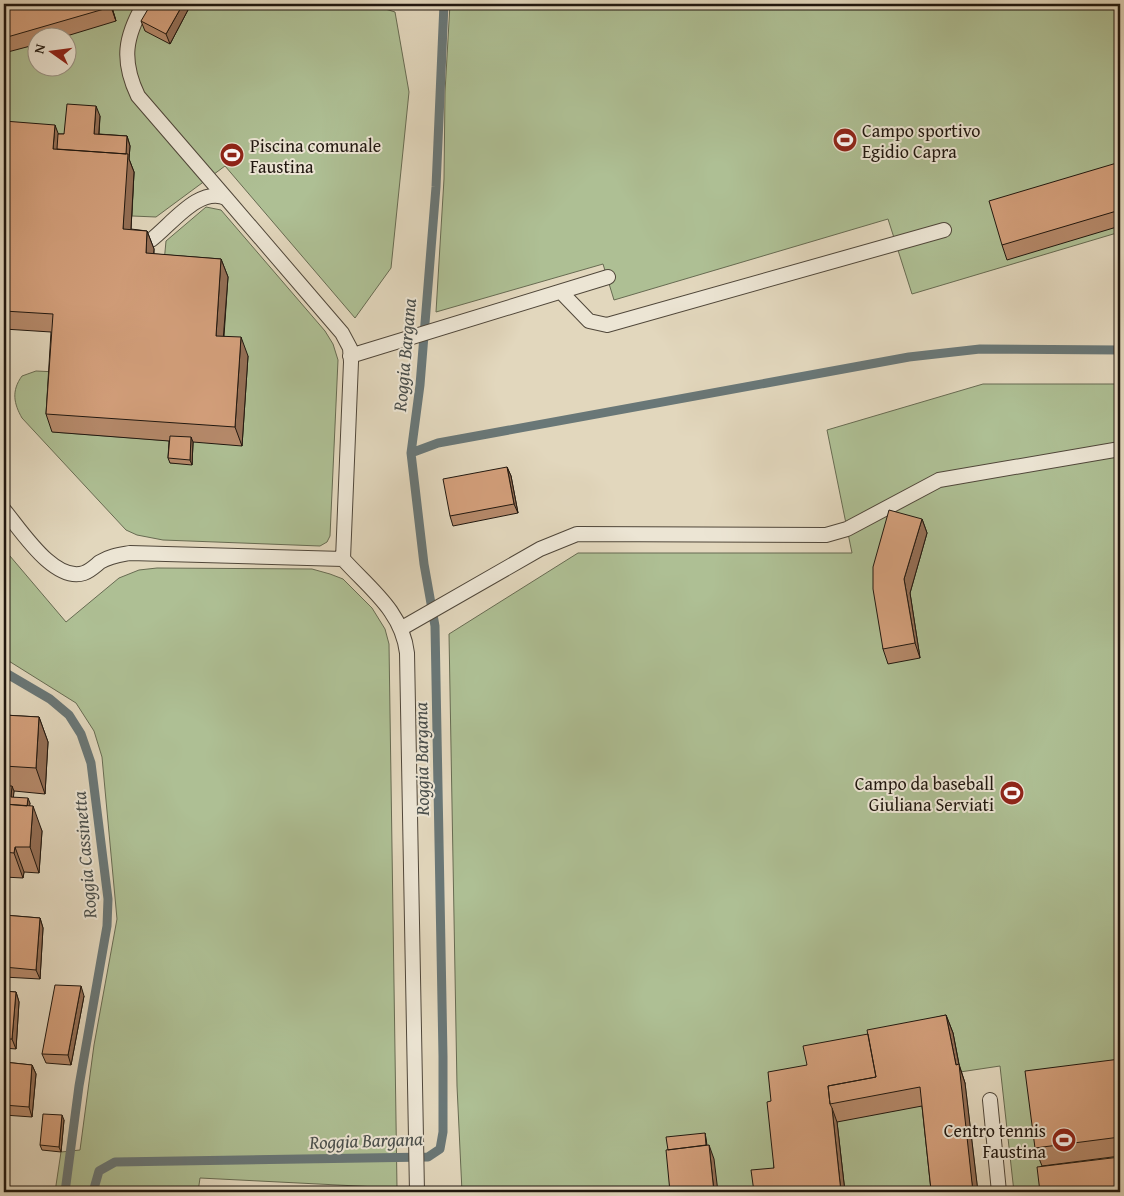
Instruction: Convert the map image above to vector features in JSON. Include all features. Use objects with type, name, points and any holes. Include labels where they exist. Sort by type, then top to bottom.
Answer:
[{"type":"lane","points":[[144,4],[128,37],[127,60],[130,80],[138,96],[342,333],[350,348],[343,559],[397,618],[402,628],[408,653],[417,1192]]},
{"type":"lane","points":[[151,240],[199,199],[212,194],[226,198]]},
{"type":"lane","points":[[560,292],[589,321],[607,325],[944,230]]},
{"type":"lane","points":[[350,356],[608,278]]},
{"type":"lane","points":[[402,628],[540,548],[577,534],[596,532],[826,535],[848,529],[938,480],[1120,449]]},
{"type":"lane","points":[[4,510],[52,566],[76,575],[87,572],[114,555],[130,553],[343,559]]},
{"type":"lane","points":[[990,1100],[999,1192]]},
{"type":"green space","name":"Piscina comunale Faustina","points":[[4,4],[380,4],[379,7],[395,12],[409,92],[391,268],[355,318],[225,166],[156,217],[132,216],[134,172],[4,139]]},
{"type":"green space","name":"Campo sportivo Egidio Capra","points":[[450,4],[1120,4],[1120,232],[912,294],[888,219],[614,300],[603,264],[436,312],[444,179],[445,92]]},
{"type":"green space","points":[[206,207],[221,210],[325,331],[333,344],[338,360],[330,536],[327,542],[320,546],[163,540],[137,535],[126,530],[22,418],[17,408],[15,392],[22,376],[36,371],[57,372],[53,432],[172,441],[170,463],[192,464],[193,442],[222,354],[163,273],[166,241]]},
{"type":"green space","points":[[983,384],[1120,384],[1120,1192],[1014,1192],[1000,1066],[960,1072],[962,1083],[965,1083],[978,1192],[462,1192],[457,1086],[449,634],[578,553],[852,553],[827,430]]},
{"type":"green space","points":[[4,549],[66,622],[119,578],[139,570],[157,568],[312,569],[343,579],[372,608],[385,629],[389,644],[397,1188],[200,1178],[198,1192],[55,1192],[61,1152],[80,1150],[94,1045],[117,919],[102,757],[94,731],[76,703],[4,658]]},
{"type":"building","points":[[4,4],[110,4],[111,7],[39,28],[28,28],[28,31],[4,38]]},
{"type":"building","points":[[151,4],[183,4],[166,34],[141,21]]},
{"type":"building","points":[[67,104],[96,106],[94,134],[127,136],[126,154],[57,149],[58,134],[64,134]]},
{"type":"building","points":[[4,121],[55,125],[53,149],[128,154],[123,229],[147,231],[146,253],[221,259],[216,336],[241,337],[235,427],[46,414],[53,314],[4,311]]},
{"type":"building","points":[[1120,162],[1120,210],[1002,245],[989,201]]},
{"type":"building","points":[[170,436],[191,437],[190,460],[168,458]]},
{"type":"building","points":[[507,467],[514,504],[450,516],[443,479]]},
{"type":"building","points":[[889,510],[922,519],[904,579],[915,643],[883,649],[873,589],[873,567]]},
{"type":"building","points":[[4,715],[39,717],[36,768],[4,766]]},
{"type":"building","points":[[5,786],[12,786],[11,797],[28,798],[27,806],[4,804]]},
{"type":"building","points":[[4,804],[33,806],[30,847],[15,847],[14,853],[4,852]]},
{"type":"building","points":[[4,915],[40,918],[36,970],[4,967]]},
{"type":"building","points":[[55,985],[81,986],[68,1055],[42,1054]]},
{"type":"building","points":[[4,991],[16,992],[12,1039],[4,1039]]},
{"type":"building","points":[[946,1015],[956,1065],[959,1064],[973,1192],[909,1192],[931,1190],[920,1087],[830,1104],[828,1086],[876,1077],[867,1030]]},
{"type":"building","points":[[868,1034],[876,1077],[828,1086],[841,1192],[754,1192],[751,1170],[774,1168],[767,1102],[771,1101],[768,1072],[807,1065],[803,1046]]},
{"type":"building","points":[[1120,1059],[1120,1137],[1035,1148],[1025,1071]]},
{"type":"building","points":[[4,1062],[32,1065],[29,1107],[4,1105]]},
{"type":"building","points":[[43,1114],[62,1115],[59,1147],[40,1145]]},
{"type":"building","points":[[705,1133],[706,1145],[668,1150],[666,1137]]},
{"type":"building","points":[[709,1145],[714,1192],[670,1192],[666,1150]]},
{"type":"building","points":[[1120,1157],[1120,1192],[1040,1192],[1037,1167]]},
{"type":"waterway","name":"Roggia Bargana","points":[[93,1192],[99,1171],[115,1162],[428,1157],[440,1149],[443,1132],[443,1056],[435,626],[424,564],[411,453],[420,385],[436,187],[444,4]]},
{"type":"waterway","points":[[411,453],[438,443],[909,357],[980,349],[1120,350]]},
{"type":"waterway","name":"Roggia Cassinetta","points":[[4,672],[50,699],[69,715],[81,734],[91,763],[108,899],[107,926],[79,1086],[65,1192]]},
{"type":"place","name":"Campo sportivo Egidio Capra","points":[[845,140]]},
{"type":"place","name":"Piscina comunale Faustina","points":[[232,155]]},
{"type":"place","name":"Campo da baseball Giuliana Serviati","points":[[1012,793]]},
{"type":"place","name":"Centro tennis Faustina","points":[[1064,1140]]}]
